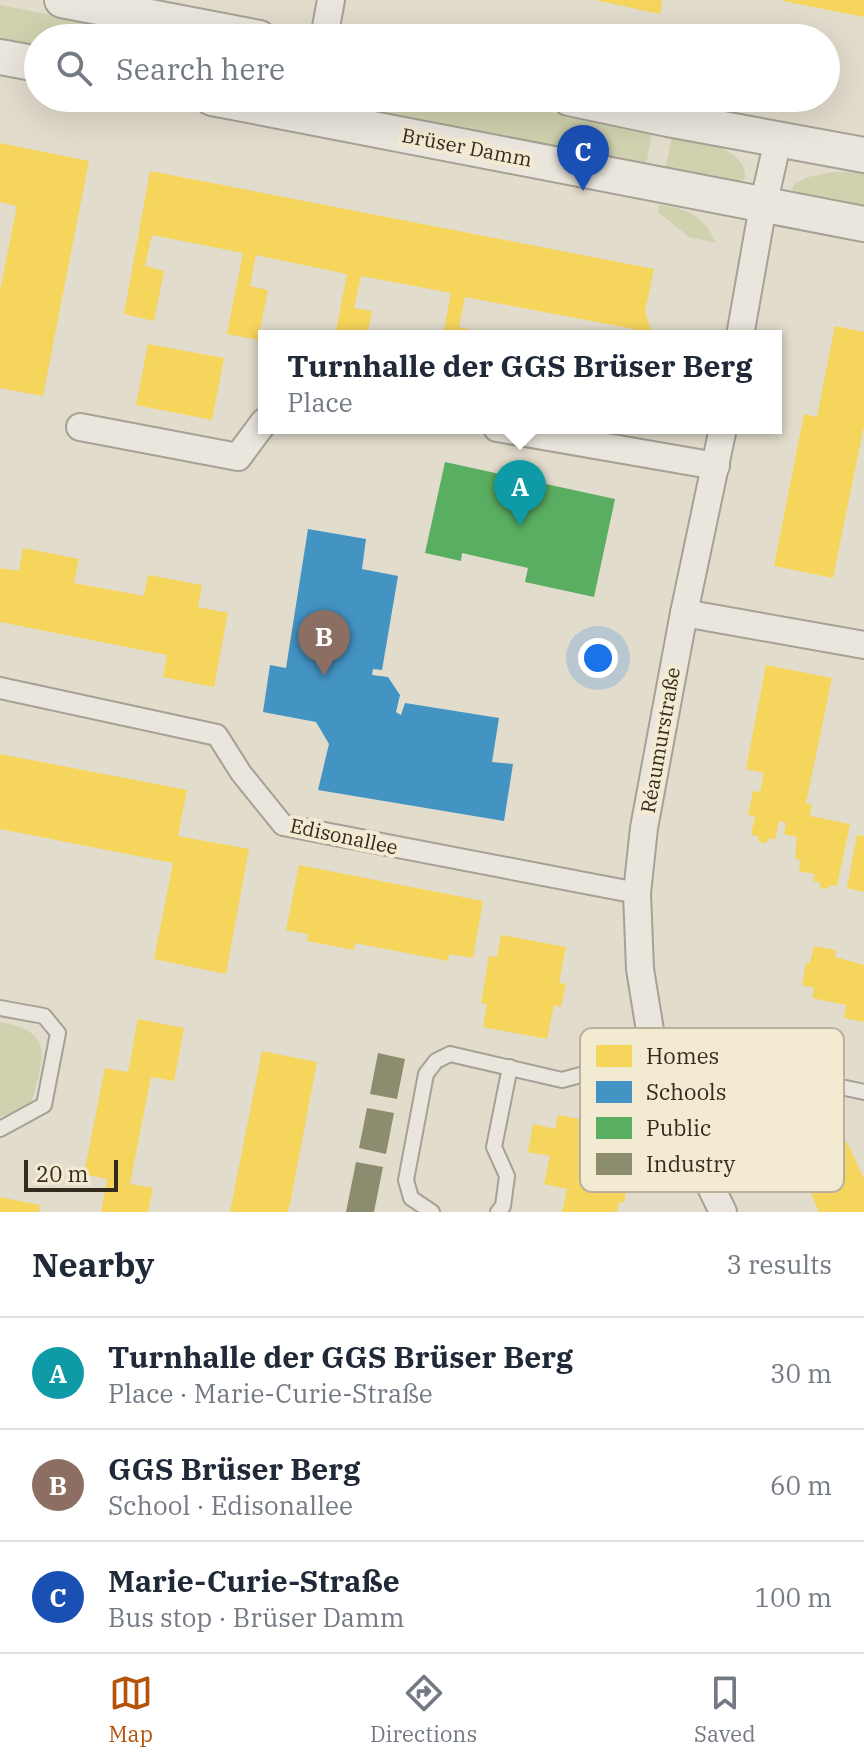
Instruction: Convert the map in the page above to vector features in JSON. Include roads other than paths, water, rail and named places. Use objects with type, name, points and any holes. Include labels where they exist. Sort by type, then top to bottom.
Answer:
[{"type":"street","points":[[62,0],[186,24]]},
{"type":"street","points":[[327,24],[331,0]]},
{"type":"street","points":[[0,57],[24,61]]},
{"type":"street","name":"Brüser Damm","points":[[334,112],[763,206],[864,224]]},
{"type":"street","points":[[639,112],[864,155]]},
{"type":"street","points":[[741,330],[778,140]]},
{"type":"street","points":[[80,427],[238,457],[258,430]]},
{"type":"street","points":[[532,434],[716,466]]},
{"type":"street","name":"Réaumurstraße","points":[[650,1028],[640,969],[637,893],[644,828],[684,613],[722,434]]},
{"type":"street","points":[[684,613],[864,645]]},
{"type":"street","name":"Edisonallee","points":[[0,688],[217,735],[241,773],[283,825],[637,893]]},
{"type":"street","name":"Réaumurstraße","points":[[713,1192],[723,1212]]},
{"type":"lane","points":[[0,1008],[44,1016],[58,1033],[44,1105],[0,1129]]},
{"type":"lane","points":[[432,1212],[411,1198],[406,1180],[426,1074],[436,1061],[450,1054],[562,1080],[580,1075]]},
{"type":"lane","points":[[498,1212],[503,1206],[507,1176],[494,1147],[510,1067]]},
{"type":"lane","points":[[844,1088],[864,1092]]},
{"type":"place","name":"Marie-Curie-Straße","points":[[583,191]]},
{"type":"place","name":"Turnhalle der GGS Brüser Berg","points":[[520,526]]},
{"type":"place","name":"GGS Brüser Berg","points":[[324,676]]}]
